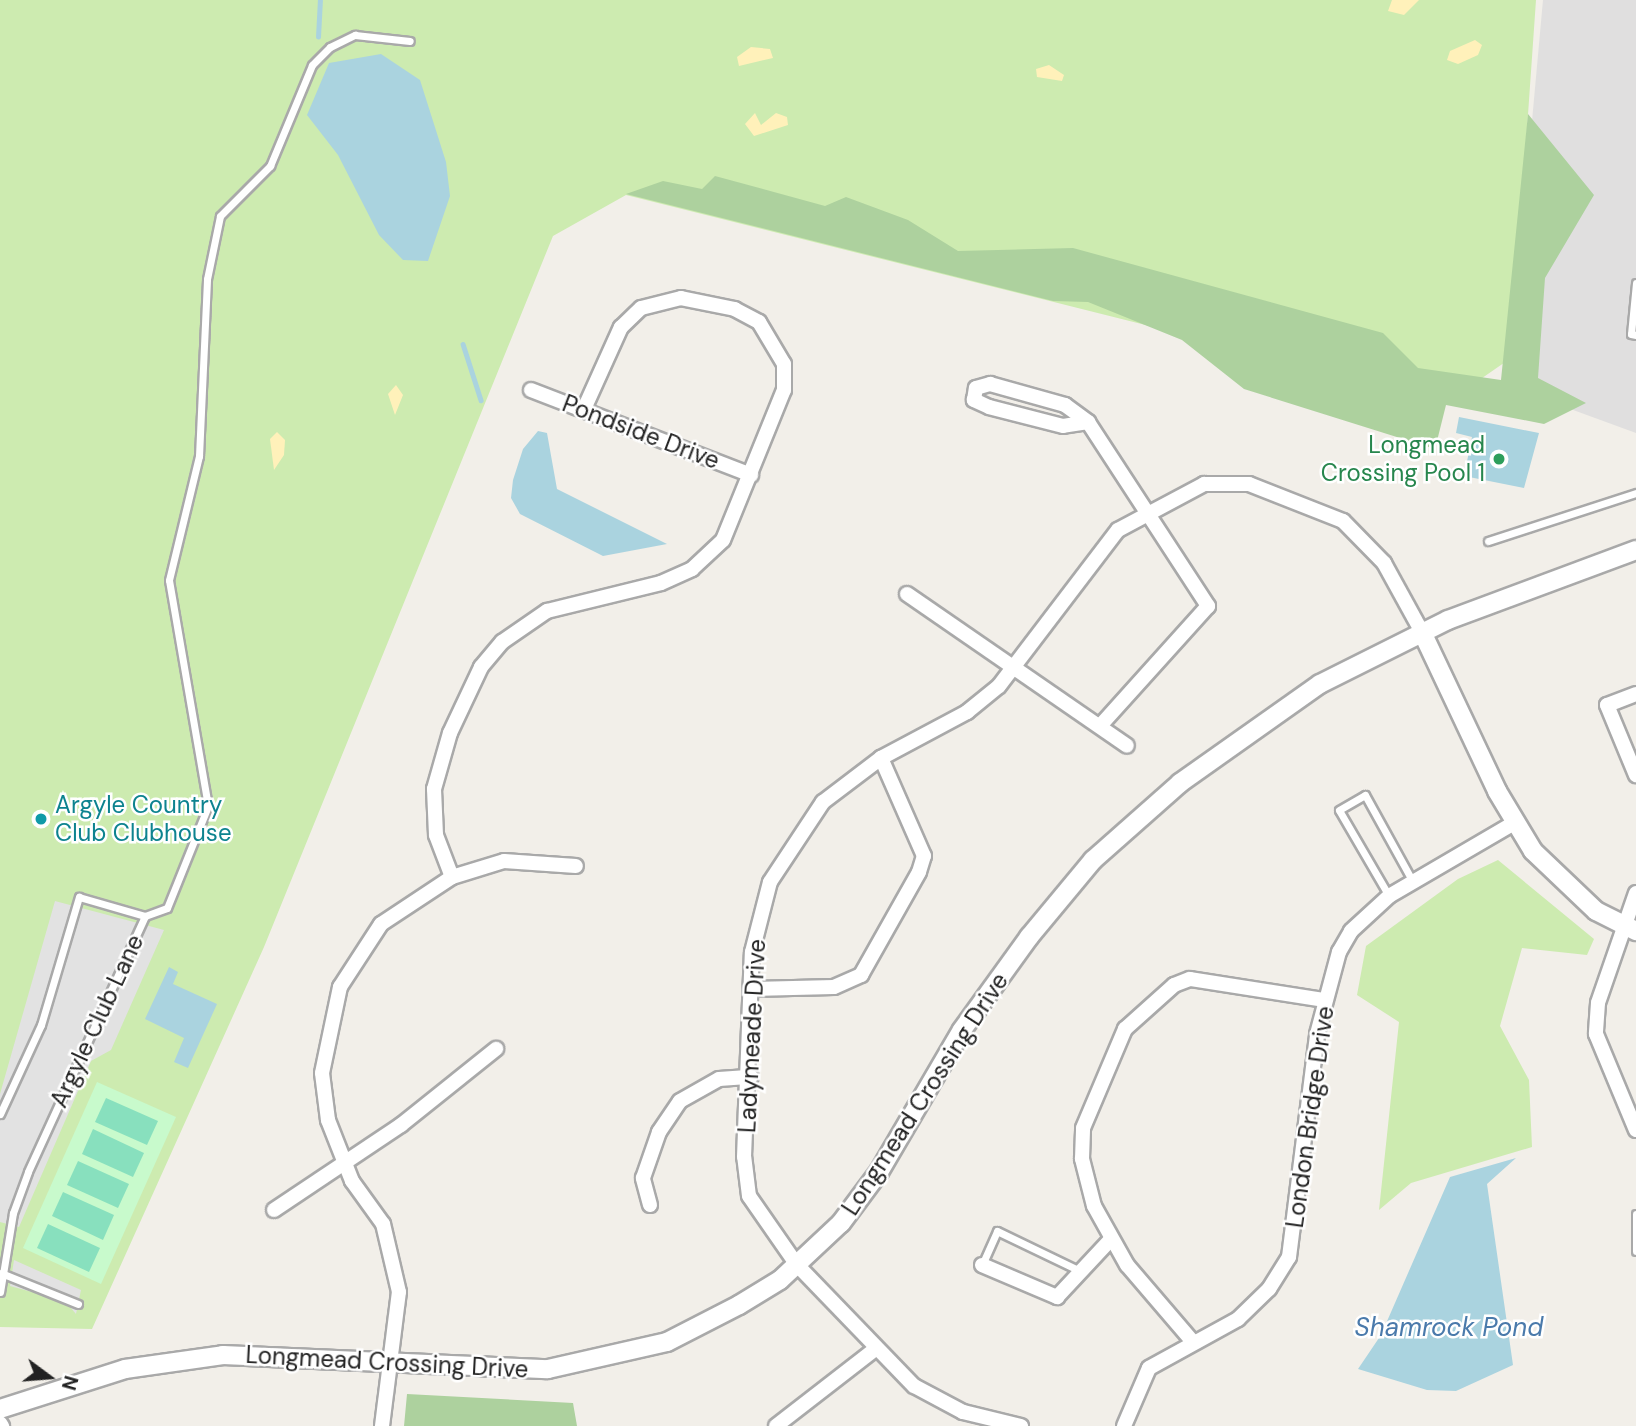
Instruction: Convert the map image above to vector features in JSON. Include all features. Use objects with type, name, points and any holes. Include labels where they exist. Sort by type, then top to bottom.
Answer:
[{"type":"street","points":[[452,877],[436,835],[435,789],[481,667],[502,642],[547,611],[692,569],[723,540],[784,390],[784,364],[769,331],[735,309],[681,298],[641,308],[621,327],[584,409]]},
{"type":"street","points":[[1088,422],[1063,426],[989,407],[974,400],[976,388],[990,384],[1065,405],[1088,422],[1144,512],[1208,606],[1101,725]]},
{"type":"street","name":"Pondside Drive","points":[[531,390],[751,475]]},
{"type":"street","name":"Ladymeade Drive","points":[[1021,1426],[1003,1425],[930,1396],[874,1350],[797,1265],[749,1196],[744,1157],[751,1077],[752,952],[770,882],[787,849],[823,802],[881,758],[967,712],[1014,668],[1080,574],[1118,530],[1144,512],[1203,484],[1249,484],[1297,498],[1343,521],[1384,563],[1422,632]]},
{"type":"street","name":"Longmead Crossing Drive","points":[[0,1409],[125,1369],[223,1355],[390,1362],[498,1370],[601,1360],[667,1342],[739,1305],[797,1265],[841,1223],[879,1172],[962,1030],[1093,860],[1246,731],[1320,684],[1422,632],[1636,550]]},
{"type":"street","points":[[907,594],[1101,725],[1127,746]]},
{"type":"street","points":[[1422,632],[1514,823],[1558,880],[1631,929]]},
{"type":"street","points":[[1636,694],[1607,705],[1636,775]]},
{"type":"street","points":[[752,989],[834,986],[861,975],[919,872],[924,856],[881,758]]},
{"type":"street","name":"London Bridge Drive","points":[[1124,1426],[1149,1368],[1238,1319],[1269,1289],[1289,1256],[1324,1000],[1352,931],[1389,896],[1514,823]]},
{"type":"street","points":[[382,1426],[399,1292],[396,1259],[343,1159],[328,1120],[322,1073],[340,987],[381,923],[452,877],[504,861],[576,866]]},
{"type":"street","points":[[1636,893],[1631,929],[1598,1003],[1596,1034],[1636,1130]]},
{"type":"street","points":[[1193,1342],[1111,1239],[1094,1206],[1083,1128],[1125,1029],[1152,998],[1190,979],[1324,1000]]},
{"type":"street","points":[[274,1210],[343,1159],[401,1125],[496,1049]]},
{"type":"street","points":[[650,1205],[643,1178],[659,1132],[680,1101],[719,1079],[751,1077]]},
{"type":"street","points":[[982,1265],[1057,1297],[1111,1239]]},
{"type":"street","points":[[776,1426],[874,1350]]},
{"type":"lane","points":[[145,916],[167,908],[208,806],[169,580],[199,456],[207,279],[220,216],[270,166],[312,65],[330,47],[355,35],[411,41]]},
{"type":"lane","points":[[1636,283],[1631,334],[1636,335]]},
{"type":"lane","points":[[1488,541],[1636,493]]},
{"type":"lane","points":[[1389,896],[1339,810],[1365,794],[1413,882]]},
{"type":"lane","name":"Argyle Club Lane","points":[[0,1114],[41,1026],[79,897],[145,916],[28,1172],[12,1213],[0,1292]]},
{"type":"lane","points":[[1636,1214],[1636,1251]]},
{"type":"lane","points":[[982,1265],[997,1231],[1081,1271]]},
{"type":"lane","points":[[2,1273],[78,1304]]},
{"type":"shaded area","points":[[1543,0],[1636,0],[1636,433],[1508,386]]},
{"type":"shaded area","points":[[55,901],[164,930],[111,1050],[91,1061],[19,1227],[0,1222],[0,1094]]},
{"type":"shaded area","points":[[14,1260],[81,1290],[76,1314],[65,1301],[10,1286]]},
{"type":"green space","points":[[0,0],[1536,0],[1511,358],[1449,401],[626,195],[553,236],[264,947],[92,1329],[0,1327]]},
{"type":"green space","points":[[1528,114],[1594,195],[1545,278],[1538,378],[1586,403],[1544,424],[1446,405],[1435,449],[1244,389],[1182,340],[1088,302],[1053,301],[626,194],[663,181],[702,189],[715,176],[825,206],[846,197],[908,220],[958,251],[1073,248],[1383,333],[1418,368],[1501,380]]},
{"type":"green space","points":[[1498,860],[1594,939],[1587,955],[1522,948],[1500,1026],[1529,1080],[1532,1147],[1411,1183],[1379,1210],[1399,1022],[1357,995],[1366,946],[1458,879]]},
{"type":"green space","points":[[97,1082],[176,1117],[101,1284],[23,1248]]},
{"type":"green space","points":[[106,1098],[158,1121],[147,1145],[95,1122]]},
{"type":"green space","points":[[93,1129],[144,1153],[133,1177],[82,1154]]},
{"type":"green space","points":[[78,1161],[129,1184],[118,1208],[67,1185]]},
{"type":"green space","points":[[63,1192],[114,1215],[103,1240],[52,1216]]},
{"type":"green space","points":[[48,1224],[100,1248],[89,1272],[37,1248]]},
{"type":"green space","points":[[407,1394],[573,1403],[577,1426],[404,1426]]},
{"type":"sand","points":[[1392,0],[1419,0],[1404,15],[1388,11]]},
{"type":"sand","points":[[1475,40],[1482,45],[1478,55],[1458,64],[1447,60],[1450,51]]},
{"type":"sand","points":[[751,47],[770,49],[773,58],[739,66],[737,57]]},
{"type":"sand","points":[[1049,65],[1064,75],[1062,81],[1037,77],[1036,69]]},
{"type":"sand","points":[[755,113],[761,125],[776,113],[787,117],[788,125],[754,136],[745,124]]},
{"type":"sand","points":[[396,385],[403,395],[395,415],[388,394]]},
{"type":"sand","points":[[277,432],[285,440],[284,455],[274,470],[270,439]]},
{"type":"water","points":[[381,54],[420,80],[446,162],[450,196],[428,261],[403,260],[379,235],[338,155],[307,115],[329,63]]},
{"type":"water","name":"Longmead Crossing Pool 1","points":[[1459,417],[1539,433],[1524,488],[1464,476],[1472,437],[1456,433]]},
{"type":"water","points":[[538,431],[547,433],[557,489],[667,544],[603,556],[520,514],[511,498],[513,480],[523,449]]},
{"type":"water","points":[[169,967],[178,972],[173,984],[217,1004],[188,1068],[174,1062],[184,1038],[145,1019]]},
{"type":"water","name":"Shamrock Pond","points":[[1516,1158],[1487,1184],[1513,1365],[1456,1391],[1427,1390],[1358,1369],[1381,1335],[1450,1177]]},
{"type":"waterway","points":[[318,37],[320,0]]},
{"type":"waterway","points":[[463,344],[481,400]]},
{"type":"place","name":"Longmead Crossing Pool 1","points":[[1499,459]]},
{"type":"place","name":"Argyle Country Club Clubhouse","points":[[41,819]]}]
